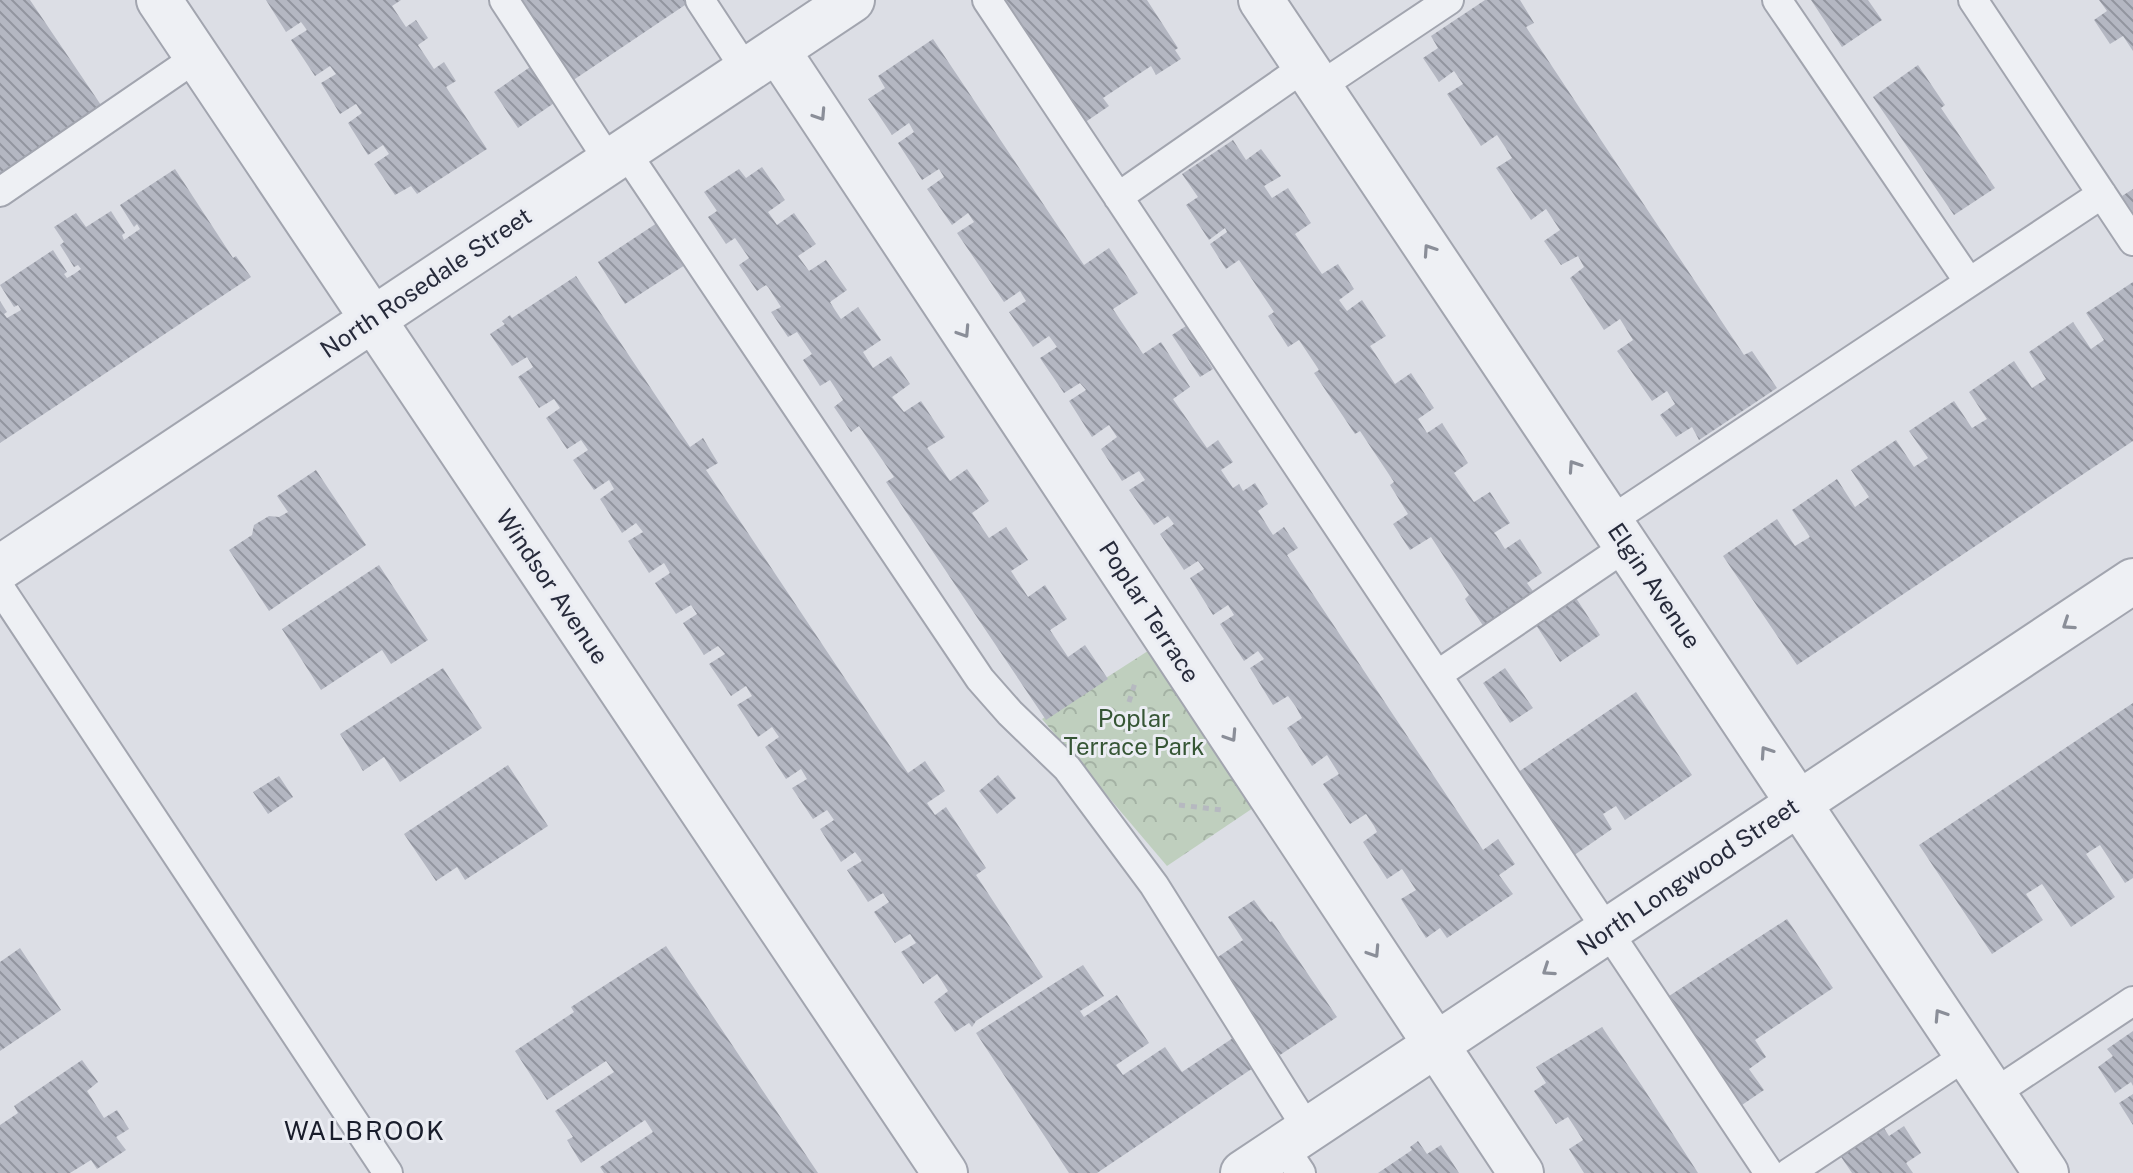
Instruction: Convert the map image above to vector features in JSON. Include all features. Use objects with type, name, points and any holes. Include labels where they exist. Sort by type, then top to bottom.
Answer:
[{"type":"street","name":"Windsor Avenue","points":[[159,0],[945,1173]]},
{"type":"street","name":"North Rosedale Street","points":[[0,568],[852,0]]},
{"type":"street","name":"Elgin Avenue","points":[[1261,0],[2046,1173]]},
{"type":"street","name":"Poplar Terrace","points":[[762,60],[1521,1173]]},
{"type":"street","name":"North Longwood Street","points":[[1243,1173],[1297,1150],[1435,1045],[2133,581]]},
{"type":"lane","points":[[504,0],[617,156],[980,679],[1067,768],[1154,885],[1297,1150]]},
{"type":"lane","points":[[700,0],[762,60]]},
{"type":"lane","points":[[987,0],[1769,1173]]},
{"type":"lane","points":[[1118,197],[1312,77],[1449,0]]},
{"type":"lane","points":[[1777,0],[1969,282]]},
{"type":"lane","points":[[1973,0],[2133,241]]},
{"type":"lane","points":[[0,192],[197,57]]},
{"type":"lane","points":[[1437,675],[1619,533],[1969,282],[2102,194]]},
{"type":"lane","points":[[0,588],[388,1173]]},
{"type":"lane","points":[[1993,1094],[2133,1001]]},
{"type":"lane","points":[[1789,1173],[1967,1055]]},
{"type":"path","points":[[1179,805],[1230,811]]},
{"type":"green space","name":"Poplar Terrace Park","points":[[1151,649],[1256,806],[1167,866],[1042,719]]},
{"type":"building","points":[[0,0],[30,0],[105,111],[0,182]]},
{"type":"building","points":[[266,0],[401,0],[392,6],[406,27],[416,20],[428,38],[418,45],[434,69],[444,62],[456,81],[446,87],[487,149],[417,194],[411,186],[395,195],[374,164],[389,154],[383,145],[368,155],[348,123],[362,113],[356,104],[340,114],[321,83],[336,74],[330,66],[315,76],[291,40],[307,30],[301,22],[286,32]]},
{"type":"building","points":[[520,0],[686,0],[688,3],[572,81],[556,61],[560,58]]},
{"type":"building","points":[[1002,0],[1147,0],[1178,48],[1175,50],[1181,59],[1156,75],[1151,66],[1103,98],[1109,106],[1084,123]]},
{"type":"building","points":[[1485,0],[1520,0],[1534,23],[1526,27],[1575,101],[1744,355],[1752,351],[1777,388],[1699,440],[1692,427],[1676,437],[1660,415],[1675,404],[1667,391],[1652,401],[1617,351],[1633,340],[1620,319],[1604,330],[1570,278],[1584,267],[1578,256],[1561,265],[1544,241],[1560,230],[1546,209],[1531,220],[1496,168],[1512,158],[1497,135],[1481,146],[1447,94],[1463,84],[1454,71],[1439,82],[1423,58],[1438,48],[1431,36]]},
{"type":"building","points":[[1811,0],[1868,0],[1882,20],[1842,47]]},
{"type":"building","points":[[2099,0],[2133,0],[2133,51],[2123,36],[2110,44],[2094,20],[2107,11]]},
{"type":"building","points":[[933,39],[1084,265],[1109,248],[1138,293],[1113,309],[1143,354],[1161,342],[1190,387],[1173,399],[1207,448],[1218,440],[1233,462],[1221,470],[1233,488],[1239,484],[1243,491],[1255,483],[1268,504],[1258,511],[1273,535],[1284,527],[1298,548],[1287,555],[1483,850],[1498,839],[1515,864],[1499,875],[1513,894],[1447,938],[1440,928],[1426,938],[1401,899],[1416,890],[1402,869],[1387,879],[1363,842],[1377,832],[1374,826],[1366,814],[1350,824],[1323,784],[1339,774],[1327,755],[1312,766],[1287,728],[1302,718],[1296,707],[1288,696],[1273,705],[1250,668],[1264,659],[1258,651],[1244,661],[1220,624],[1234,615],[1228,605],[1213,615],[1190,578],[1204,569],[1198,561],[1184,570],[1160,534],[1174,524],[1168,516],[1154,525],[1129,490],[1145,480],[1139,471],[1122,481],[1101,449],[1117,437],[1109,425],[1092,437],[1069,401],[1086,390],[1080,383],[1064,393],[1040,358],[1057,347],[1049,336],[1033,347],[1009,312],[1026,301],[1020,291],[1004,302],[957,233],[974,222],[968,213],[952,225],[927,189],[944,177],[939,169],[922,180],[898,143],[914,132],[909,123],[892,135],[868,99],[885,88],[878,76]]},
{"type":"building","points":[[533,65],[557,101],[518,128],[494,92]]},
{"type":"building","points":[[1918,65],[1945,105],[1941,108],[1995,188],[1954,215],[1873,97]]},
{"type":"building","points":[[1233,140],[1246,160],[1261,149],[1281,176],[1264,186],[1272,198],[1288,188],[1311,223],[1295,234],[1322,274],[1338,264],[1354,289],[1339,300],[1347,311],[1362,300],[1386,336],[1370,346],[1395,384],[1411,373],[1434,408],[1418,419],[1427,433],[1442,423],[1468,463],[1454,473],[1474,502],[1490,492],[1510,523],[1494,533],[1505,549],[1520,539],[1542,573],[1527,583],[1535,594],[1484,627],[1465,599],[1469,595],[1431,537],[1410,550],[1393,524],[1408,514],[1390,485],[1394,482],[1360,431],[1355,434],[1314,373],[1319,370],[1299,340],[1288,347],[1268,316],[1274,312],[1239,260],[1226,269],[1210,244],[1227,232],[1225,228],[1209,240],[1186,205],[1198,197],[1182,174]]},
{"type":"building","points":[[762,167],[785,200],[768,212],[777,225],[794,213],[816,244],[798,256],[809,271],[826,260],[847,290],[830,302],[841,319],[858,307],[881,340],[863,352],[873,368],[891,356],[910,384],[892,397],[904,412],[921,401],[945,437],[927,448],[950,481],[967,469],[989,501],[972,513],[989,538],[1006,527],[1028,560],[1011,571],[1028,597],[1045,585],[1067,619],[1050,630],[1068,657],[1085,645],[1108,679],[1046,720],[886,482],[894,477],[859,426],[851,432],[834,407],[843,400],[830,380],[820,386],[803,360],[812,354],[797,332],[788,337],[771,312],[781,307],[768,287],[766,285],[757,291],[739,265],[749,258],[735,238],[726,244],[708,217],[717,211],[704,192],[739,169],[746,178]]},
{"type":"building","points":[[175,169],[233,258],[236,256],[251,277],[0,443],[0,301],[7,318],[21,310],[18,305],[14,307],[0,285],[53,250],[67,272],[64,274],[67,278],[74,274],[81,269],[78,265],[74,267],[60,245],[64,242],[54,227],[76,213],[86,227],[111,211],[125,233],[122,235],[124,240],[140,229],[137,224],[134,227],[120,205]]},
{"type":"building","points":[[2133,189],[2133,212],[2122,196]]},
{"type":"building","points":[[657,223],[685,265],[625,304],[598,262]]},
{"type":"building","points":[[576,276],[690,447],[703,438],[718,463],[706,470],[908,773],[925,761],[945,791],[927,803],[935,815],[946,807],[986,868],[976,875],[1043,977],[976,1021],[972,1027],[969,1023],[955,1032],[934,1002],[948,991],[937,974],[923,984],[901,952],[916,943],[910,934],[895,943],[874,912],[889,902],[883,893],[868,902],[847,870],[862,861],[855,852],[841,862],[820,829],[834,820],[827,810],[813,819],[792,788],[807,779],[801,769],[786,779],[765,747],[779,737],[772,727],[758,737],[737,705],[752,696],[746,686],[731,696],[709,664],[725,654],[718,646],[704,655],[683,623],[697,614],[691,605],[676,614],[655,583],[670,573],[664,563],[649,573],[628,541],[643,532],[636,523],[622,533],[600,499],[614,489],[609,480],[594,490],[573,460],[588,450],[581,440],[567,449],[546,418],[560,408],[554,399],[539,408],[518,377],[533,367],[527,357],[512,366],[490,334],[505,324],[502,321],[510,315],[512,318]]},
{"type":"building","points":[[2133,282],[2133,441],[1797,665],[1723,556],[1777,519],[1795,546],[1810,537],[1792,510],[1837,479],[1855,507],[1869,497],[1851,470],[1896,440],[1914,467],[1928,458],[1909,431],[1954,401],[1972,428],[1987,419],[1969,392],[2014,361],[2032,388],[2046,379],[2029,352],[2073,322],[2091,349],[2104,340],[2086,313]]},
{"type":"building","points":[[1186,326],[1213,369],[1200,377],[1172,335]]},
{"type":"building","points":[[316,470],[366,545],[269,611],[229,550],[252,535],[254,525],[269,516],[279,517],[288,512],[277,496]]},
{"type":"building","points":[[379,565],[428,640],[391,664],[382,650],[321,690],[282,629]]},
{"type":"building","points":[[1576,598],[1600,635],[1560,662],[1536,625]]},
{"type":"building","points":[[443,668],[482,728],[400,782],[384,757],[363,771],[340,734]]},
{"type":"building","points":[[1505,668],[1533,708],[1510,723],[1483,683]]},
{"type":"building","points":[[1636,692],[1692,775],[1625,820],[1616,806],[1603,814],[1612,829],[1573,856],[1517,773]]},
{"type":"building","points":[[2133,703],[2133,878],[2125,883],[2100,845],[2086,854],[2115,897],[2071,927],[2042,884],[2026,894],[2043,920],[1992,954],[1919,845]]},
{"type":"building","points":[[508,765],[548,826],[465,880],[457,867],[436,881],[404,834]]},
{"type":"building","points":[[998,775],[1016,798],[997,814],[979,791]]},
{"type":"building","points":[[279,776],[293,797],[268,814],[253,792]]},
{"type":"building","points":[[1254,900],[1272,921],[1337,1017],[1280,1055],[1215,959],[1243,940],[1228,917]]},
{"type":"building","points":[[1787,919],[1833,988],[1755,1040],[1766,1057],[1749,1069],[1764,1090],[1739,1107],[1666,998]]},
{"type":"building","points":[[666,946],[818,1173],[604,1173],[600,1167],[653,1132],[645,1120],[581,1163],[567,1140],[573,1137],[555,1111],[614,1072],[606,1061],[547,1100],[515,1051],[574,1012],[571,1007]]},
{"type":"building","points":[[20,948],[61,1010],[0,1051],[0,962]]},
{"type":"building","points":[[1083,965],[1104,996],[1080,1011],[1084,1017],[1117,995],[1149,1043],[1116,1065],[1123,1075],[1165,1047],[1182,1072],[1233,1038],[1253,1068],[1097,1173],[1069,1173],[976,1033]]},
{"type":"building","points":[[1602,1027],[1698,1173],[1584,1173],[1569,1149],[1583,1140],[1568,1117],[1556,1124],[1534,1091],[1546,1083],[1536,1067]]},
{"type":"building","points":[[2133,1031],[2133,1086],[2131,1082],[2115,1093],[2098,1067],[2113,1056],[2107,1049]]},
{"type":"building","points":[[82,1060],[98,1082],[87,1091],[104,1118],[117,1110],[129,1129],[116,1137],[126,1150],[97,1169],[91,1160],[70,1173],[0,1173],[0,1125],[18,1113],[14,1106]]},
{"type":"building","points":[[2133,1094],[2133,1125],[2119,1103]]},
{"type":"building","points":[[1880,1122],[1889,1136],[1904,1126],[1921,1153],[1906,1163],[1913,1173],[1852,1173],[1837,1151]]},
{"type":"building","points":[[1418,1141],[1427,1154],[1441,1145],[1459,1173],[1378,1173],[1412,1150],[1410,1147]]},
{"type":"district","name":"WALBROOK","points":[[365,1131]]}]
